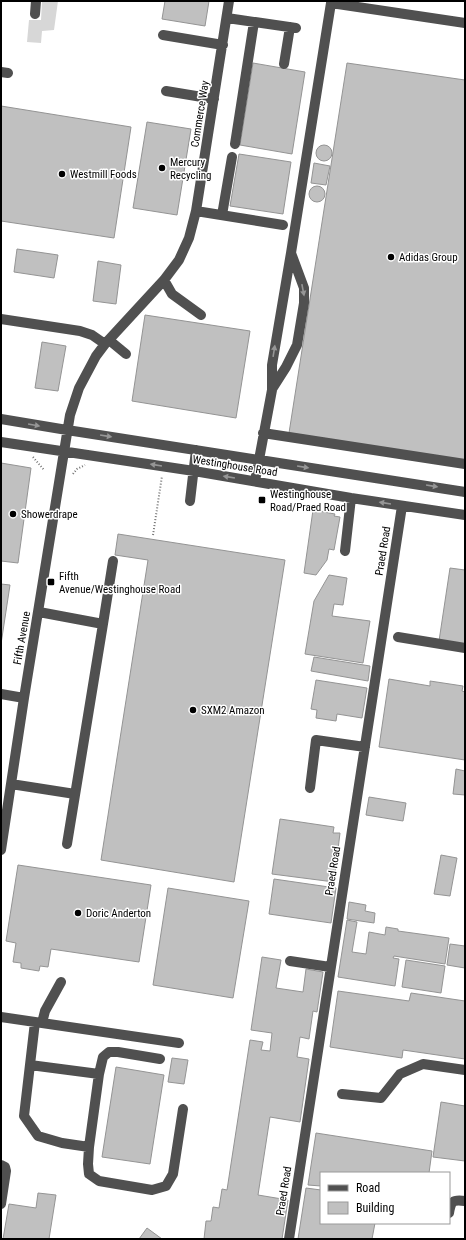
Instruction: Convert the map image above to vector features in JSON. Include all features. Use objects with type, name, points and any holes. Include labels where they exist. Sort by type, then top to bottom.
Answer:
[{"type":"street","points":[[35,14],[36,1]]},
{"type":"street","name":"Commerce Way","points":[[67,430],[79,388],[90,367],[107,342],[164,280],[176,265],[184,250],[193,225],[196,211],[229,1]]},
{"type":"street","points":[[255,481],[272,390],[272,365],[331,3],[465,23]]},
{"type":"street","points":[[227,18],[293,28],[284,64]]},
{"type":"street","points":[[235,144],[254,22]]},
{"type":"street","points":[[163,35],[223,45]]},
{"type":"street","points":[[166,91],[214,99]]},
{"type":"street","points":[[222,215],[232,157]]},
{"type":"street","points":[[196,211],[283,225]]},
{"type":"street","points":[[272,390],[286,368],[297,345],[304,303],[304,288],[291,253]]},
{"type":"street","points":[[164,280],[172,294],[201,315]]},
{"type":"street","points":[[1,319],[80,331],[107,342],[126,354]]},
{"type":"street","name":"Westinghouse Road","points":[[1,419],[465,492]]},
{"type":"street","name":"Fifth Avenue","points":[[1,850],[67,430]]},
{"type":"street","points":[[263,434],[465,464]]},
{"type":"street","name":"Westinghouse Road","points":[[1,442],[194,471],[465,516]]},
{"type":"street","points":[[190,501],[196,450]]},
{"type":"street","points":[[345,551],[351,498]]},
{"type":"street","name":"Praed Road","points":[[288,1239],[402,506]]},
{"type":"street","points":[[67,844],[113,560]]},
{"type":"street","points":[[39,612],[103,624]]},
{"type":"street","points":[[398,637],[465,648]]},
{"type":"street","points":[[1,694],[24,698]]},
{"type":"street","points":[[310,788],[316,740],[364,747]]},
{"type":"street","points":[[11,784],[75,794]]},
{"type":"street","points":[[290,961],[330,967]]},
{"type":"street","points":[[61,982],[39,1022],[30,1065],[24,1116],[38,1136],[62,1143],[89,1147]]},
{"type":"street","points":[[1,1017],[179,1043]]},
{"type":"street","points":[[160,1059],[118,1052],[109,1052],[103,1057],[99,1074],[89,1147],[88,1164],[90,1174],[99,1181],[152,1190],[166,1186],[173,1174],[182,1109]]},
{"type":"street","points":[[342,1094],[381,1098],[400,1074],[423,1064],[465,1070]]},
{"type":"street","points":[[30,1065],[99,1074]]},
{"type":"street","points":[[1,1165],[5,1167],[6,1171],[1,1204]]},
{"type":"street","points":[[450,1208],[453,1201],[465,1201]]},
{"type":"path","points":[[153,535],[164,467]]},
{"type":"shaded area","points":[[42,1],[58,1],[54,30],[42,31],[41,43],[27,42],[29,20],[41,20]]},
{"type":"building","points":[[165,1],[209,1],[205,26],[162,19]]},
{"type":"building","points":[[253,63],[305,72],[292,154],[240,145]]},
{"type":"building","name":"Adidas Group","points":[[347,63],[465,80],[465,461],[289,433]]},
{"type":"building","name":"Westmill Foods","points":[[1,106],[131,127],[114,238],[1,221]]},
{"type":"building","name":"Mercury Recycling","points":[[147,122],[191,129],[177,215],[133,208]]},
{"type":"building","points":[[321,145],[327,145],[332,150],[330,159],[327,161],[321,161],[316,156],[316,150]]},
{"type":"building","points":[[239,154],[291,162],[283,214],[230,206]]},
{"type":"building","points":[[314,163],[330,166],[326,185],[311,183]]},
{"type":"building","points":[[314,186],[320,186],[325,191],[323,200],[320,202],[314,202],[309,197],[309,191]]},
{"type":"building","points":[[17,249],[58,255],[54,278],[14,272]]},
{"type":"building","points":[[98,261],[121,265],[116,304],[93,301]]},
{"type":"building","points":[[145,315],[250,331],[236,418],[132,401]]},
{"type":"building","points":[[42,342],[66,346],[58,391],[35,388]]},
{"type":"building","name":"Showerdrape","points":[[1,463],[31,468],[18,563],[1,561]]},
{"type":"building","points":[[313,510],[335,514],[334,516],[340,517],[334,550],[329,549],[327,560],[316,575],[304,573]]},
{"type":"building","name":"SXM2 Amazon","points":[[118,534],[285,560],[234,882],[101,860],[148,560],[115,555]]},
{"type":"building","points":[[450,568],[465,570],[465,645],[439,641]]},
{"type":"building","points":[[329,575],[347,578],[343,605],[334,604],[332,616],[370,621],[363,663],[305,654],[314,601]]},
{"type":"building","points":[[1,584],[10,585],[1,644]]},
{"type":"building","points":[[314,657],[370,666],[368,681],[311,671]]},
{"type":"building","points":[[389,679],[430,686],[430,681],[463,686],[462,691],[465,692],[465,760],[379,747]]},
{"type":"building","points":[[316,680],[367,688],[362,718],[337,714],[336,721],[316,718],[317,710],[311,709]]},
{"type":"building","points":[[456,769],[465,771],[465,795],[453,794]]},
{"type":"building","points":[[369,797],[406,803],[403,821],[366,815]]},
{"type":"building","points":[[280,819],[334,827],[333,833],[340,833],[334,882],[272,874]]},
{"type":"building","points":[[441,855],[457,858],[450,896],[434,894]]},
{"type":"building","name":"Doric Anderton","points":[[18,865],[151,885],[139,962],[51,949],[48,967],[40,966],[39,971],[21,968],[21,963],[13,962],[16,943],[6,941]]},
{"type":"building","points":[[274,879],[336,888],[331,923],[269,914]]},
{"type":"building","points":[[168,888],[249,901],[233,998],[153,985]]},
{"type":"building","points":[[349,902],[366,905],[365,911],[375,913],[374,923],[347,919]]},
{"type":"building","points":[[347,920],[357,922],[352,952],[366,954],[369,932],[385,935],[386,927],[398,929],[398,931],[449,938],[445,964],[394,956],[393,958],[399,959],[395,986],[338,977]]},
{"type":"building","points":[[450,944],[465,946],[465,968],[447,965]]},
{"type":"building","points":[[262,957],[281,960],[276,988],[303,992],[306,969],[323,972],[317,1012],[313,1011],[309,1039],[300,1037],[297,1057],[309,1059],[300,1122],[270,1117],[258,1195],[288,1200],[282,1239],[204,1239],[206,1221],[211,1221],[213,1207],[219,1208],[222,1189],[227,1190],[250,1040],[263,1042],[261,1050],[270,1051],[272,1033],[251,1030]]},
{"type":"building","points":[[406,960],[445,966],[441,993],[402,987]]},
{"type":"building","points":[[338,991],[409,1001],[411,993],[465,1001],[465,1059],[403,1050],[402,1058],[330,1047]]},
{"type":"building","points":[[172,1058],[188,1060],[184,1084],[168,1082]]},
{"type":"building","points":[[116,1067],[164,1075],[150,1164],[102,1157]]},
{"type":"building","points":[[441,1102],[465,1106],[465,1161],[433,1157]]},
{"type":"building","points":[[316,1133],[432,1151],[429,1172],[320,1172],[320,1186],[308,1185]]},
{"type":"building","points":[[306,1188],[320,1190],[320,1224],[375,1224],[372,1239],[298,1239]]},
{"type":"building","points":[[38,1193],[56,1195],[49,1239],[3,1239],[9,1204],[36,1208]]},
{"type":"building","points":[[147,1228],[162,1239],[139,1239]]},
{"type":"place","name":"Mercury Recycling","points":[[162,168]]},
{"type":"place","name":"Westmill Foods","points":[[62,174]]},
{"type":"place","name":"Adidas Group","points":[[391,257]]},
{"type":"place","name":"Westinghouse Road/Praed Road","points":[[262,500]]},
{"type":"place","name":"Showerdrape","points":[[13,514]]},
{"type":"place","name":"Fifth Avenue/Westinghouse Road","points":[[51,582]]},
{"type":"place","name":"SXM2 Amazon","points":[[193,710]]},
{"type":"place","name":"Doric Anderton","points":[[78,913]]}]
